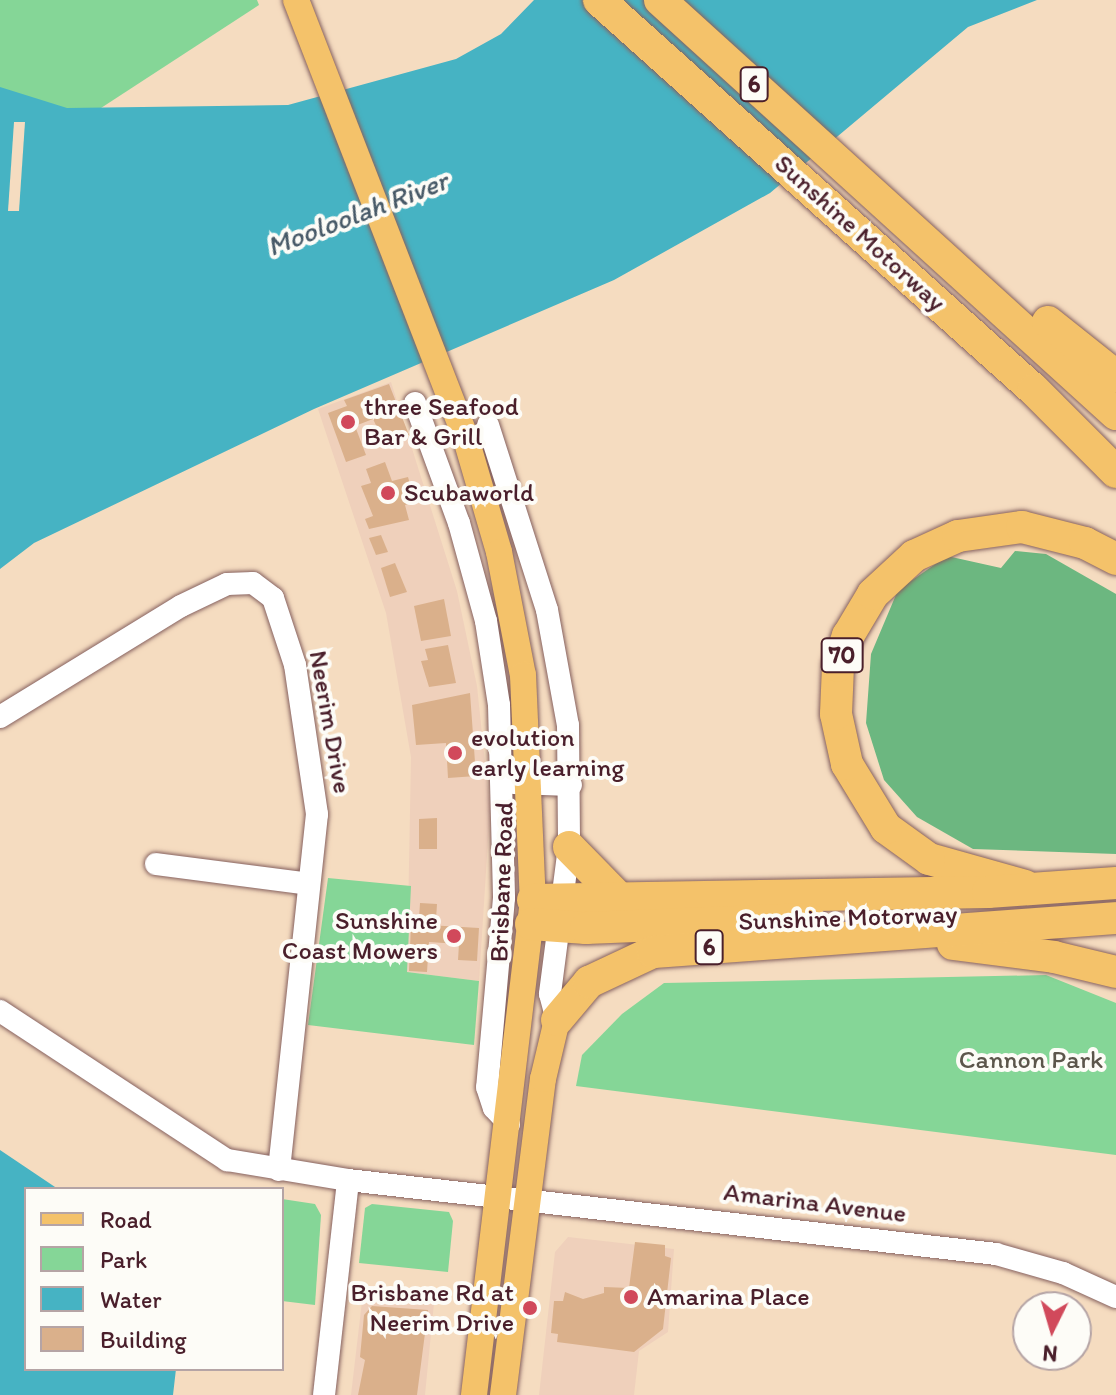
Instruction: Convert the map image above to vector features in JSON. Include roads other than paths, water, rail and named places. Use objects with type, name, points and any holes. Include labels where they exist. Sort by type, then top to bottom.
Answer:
[{"type":"highway","name":"Sunshine Motorway","points":[[599,0],[1034,390],[1116,472]]},
{"type":"highway","name":"Sunshine Motorway","points":[[660,0],[979,285],[1116,414]]},
{"type":"highway","name":"6","points":[[979,285],[1016,297],[1116,376]]},
{"type":"highway","name":"70","points":[[1025,886],[929,859],[886,828],[847,764],[836,714],[838,666],[848,636],[873,594],[914,556],[958,536],[1022,527],[1085,543],[1116,559]]},
{"type":"highway","points":[[569,847],[620,899]]},
{"type":"highway","name":"Sunshine Motorway","points":[[546,913],[620,899],[976,893],[1025,886],[1116,883]]},
{"type":"highway","name":"Sunshine Motorway","points":[[546,913],[1116,906]]},
{"type":"highway","name":"6","points":[[557,1020],[589,982],[653,952],[1116,918]]},
{"type":"highway","points":[[887,937],[1054,957],[1116,972]]},
{"type":"main road","name":"Brisbane Road","points":[[296,0],[446,384],[486,503],[523,675],[546,913],[509,1124],[474,1395]]},
{"type":"main road","name":"Brisbane Road","points":[[503,1395],[547,1052],[557,1020]]},
{"type":"street","name":"Brisbane Road","points":[[415,403],[459,523],[486,621],[504,783],[502,944],[487,1087],[494,1108],[509,1124]]},
{"type":"street","name":"Brisbane Road","points":[[488,425],[537,575],[559,666],[571,785],[569,847],[546,913],[550,994],[557,1020]]},
{"type":"street","name":"Neerim Drive","points":[[0,717],[181,606],[227,584],[253,583],[273,598],[295,665],[317,814],[279,1170]]},
{"type":"street","points":[[523,675],[559,666]]},
{"type":"street","points":[[504,783],[571,785]]},
{"type":"street","points":[[156,864],[309,884]]},
{"type":"street","points":[[0,1011],[227,1160],[348,1180],[501,1196]]},
{"type":"street","points":[[324,1395],[348,1180]]},
{"type":"street","name":"Amarina Avenue","points":[[501,1196],[996,1254],[1063,1273],[1116,1297]]},
{"type":"water","name":"Mooloolah River","points":[[534,0],[1037,0],[968,27],[770,193],[614,280],[314,409],[34,543],[0,569],[0,87],[67,108],[288,105],[456,59],[501,34]]},
{"type":"water","points":[[0,1150],[55,1187],[24,1187],[24,1371],[176,1371],[173,1395],[0,1395]]},
{"type":"place","name":"three Seafood Bar & Grill","points":[[348,422]]},
{"type":"place","name":"Scubaworld","points":[[388,493]]},
{"type":"place","name":"evolution early learning","points":[[455,753]]},
{"type":"place","name":"Sunshine Coast Mowers","points":[[454,936]]},
{"type":"place","name":"Amarina Place","points":[[631,1297]]},
{"type":"place","name":"Brisbane Rd at Neerim Drive","points":[[530,1308]]},
{"type":"park label","name":"Cannon Park","points":[[1031,1060]]}]
